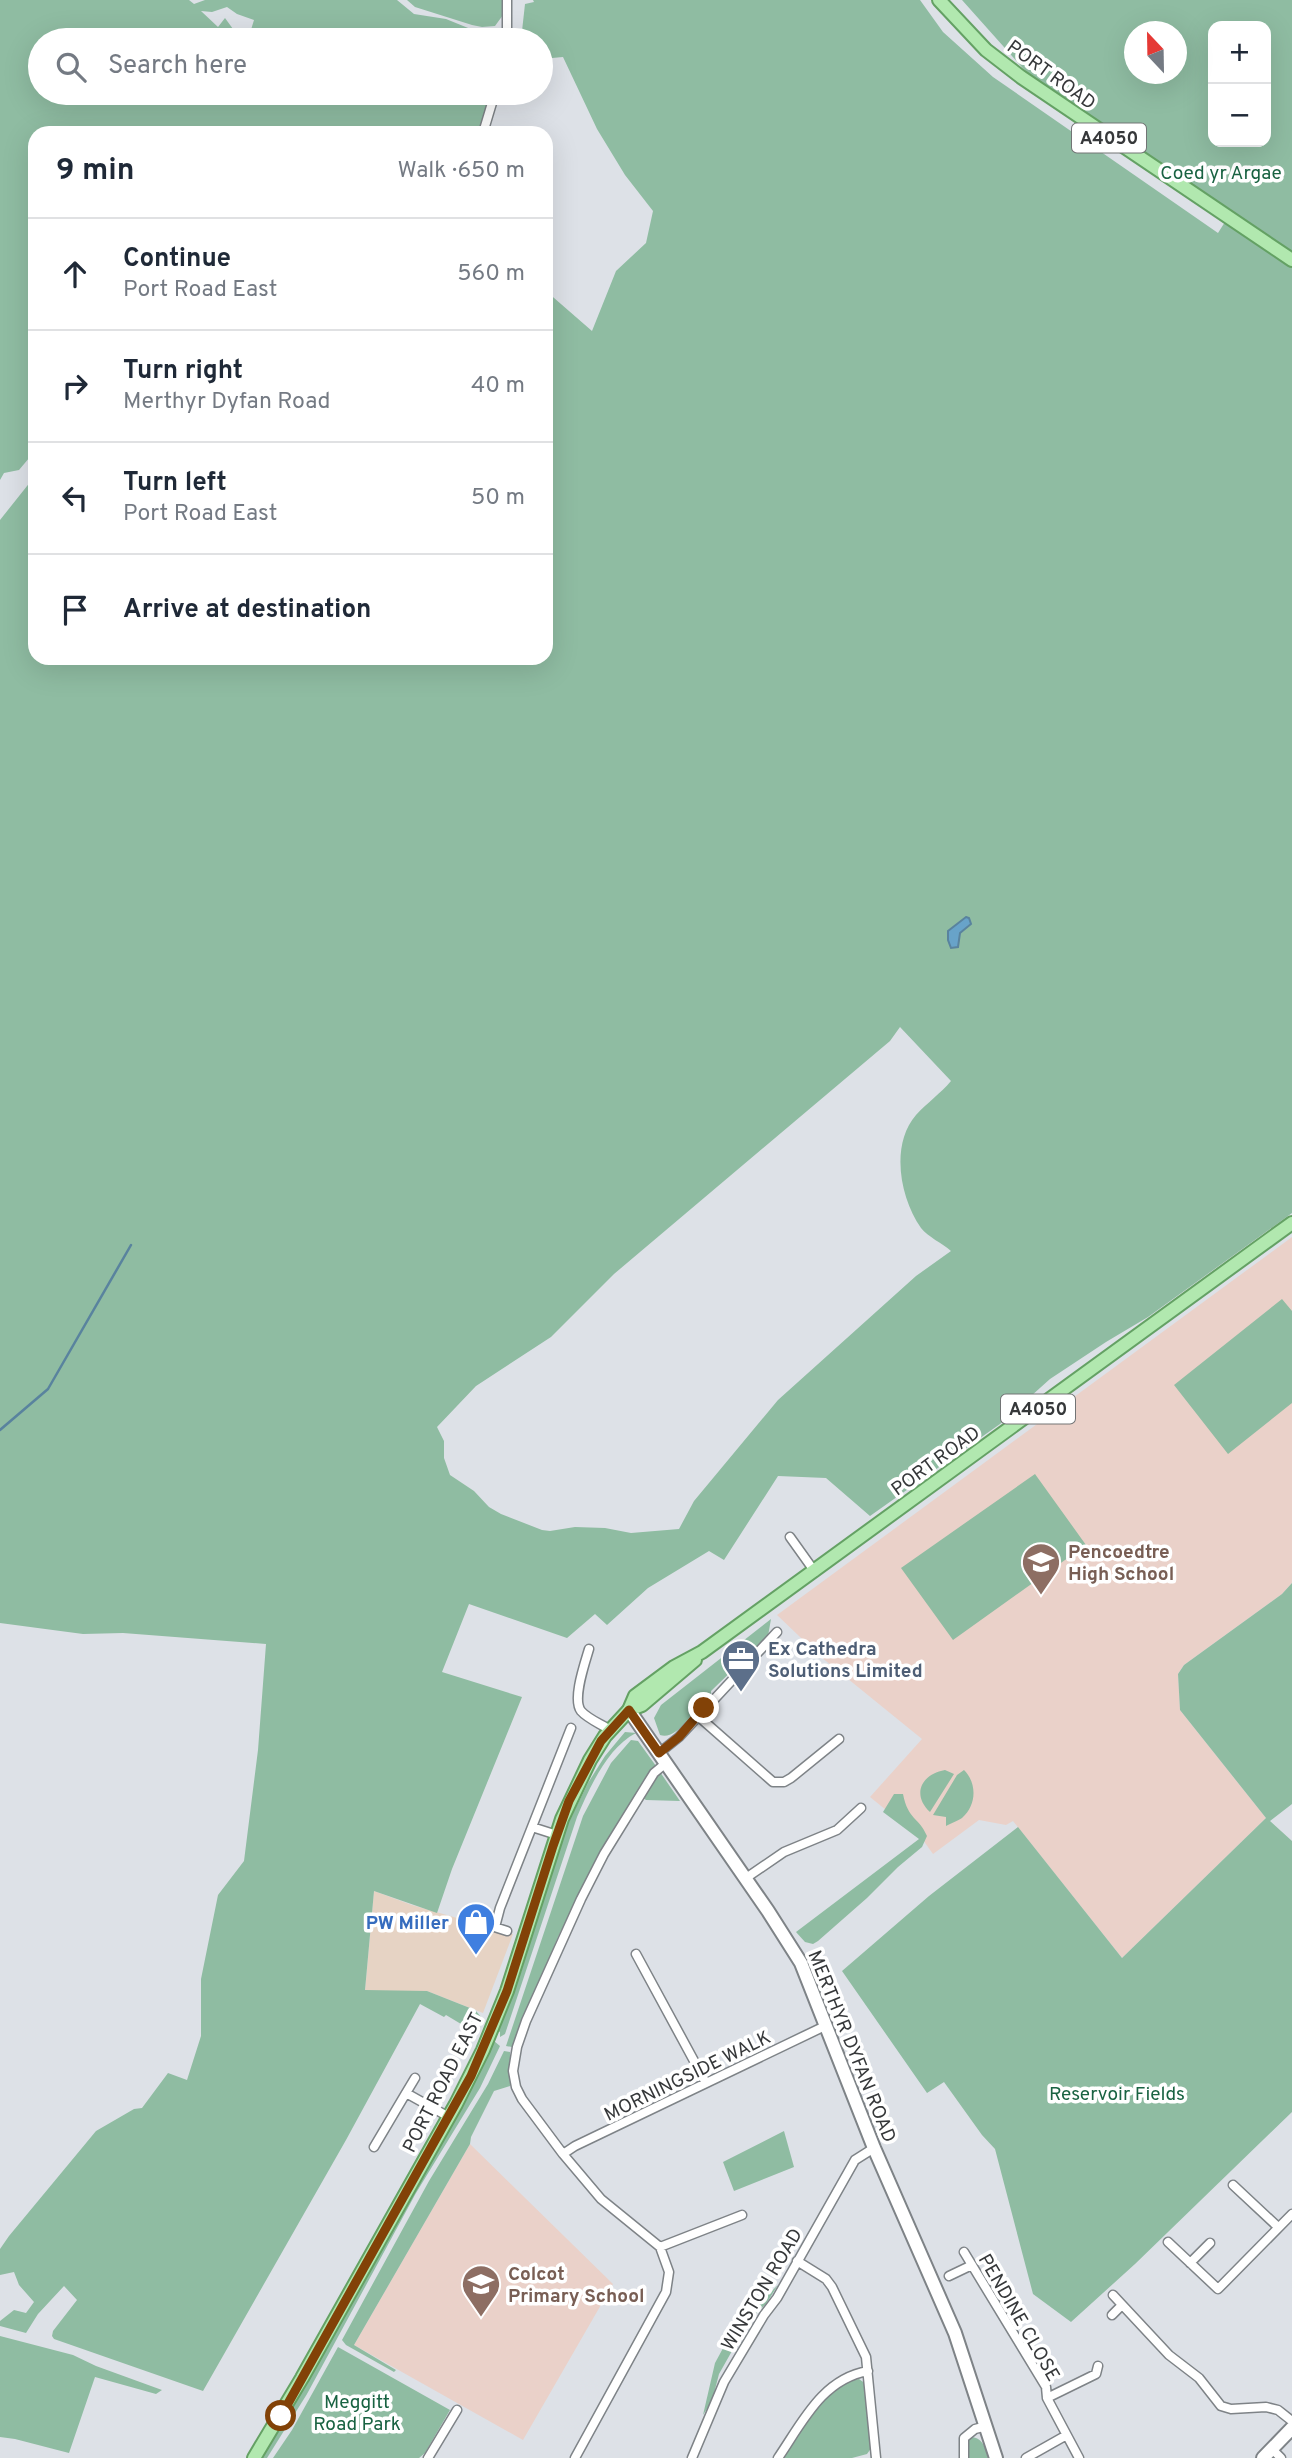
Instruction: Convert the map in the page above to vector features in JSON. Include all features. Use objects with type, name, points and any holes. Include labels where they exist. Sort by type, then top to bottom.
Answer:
[{"type":"main road","name":"PORT ROAD","points":[[939,0],[986,50],[1034,87],[1292,260]]},
{"type":"main road","name":"PORT ROAD","points":[[629,1710],[642,1705],[692,1665],[702,1652],[1292,1223]]},
{"type":"main road","name":"PORT ROAD EAST","points":[[254,2458],[302,2378],[479,2059],[501,2009],[557,1835],[581,1775],[610,1730],[629,1710]]},
{"type":"street","points":[[507,28],[508,0]]},
{"type":"street","points":[[485,126],[491,105]]},
{"type":"street","points":[[790,1537],[815,1572]]},
{"type":"street","points":[[575,2458],[666,2292],[669,2272],[660,2246],[601,2199],[528,2108],[516,2087],[513,2071],[517,2047],[551,1962],[604,1854],[663,1758],[679,1737],[776,1632]]},
{"type":"street","points":[[589,1650],[580,1683],[578,1705],[582,1712],[610,1730]]},
{"type":"street","name":"MERTHYR DYFAN ROAD","points":[[629,1710],[796,1954],[874,2148],[941,2298],[996,2458]]},
{"type":"street","points":[[698,1716],[773,1782],[791,1779],[839,1739]]},
{"type":"street","points":[[495,1927],[571,1728]]},
{"type":"street","points":[[746,1878],[784,1852],[837,1830],[861,1808]]},
{"type":"street","points":[[532,1827],[557,1835]]},
{"type":"street","points":[[485,1924],[507,1931]]},
{"type":"street","points":[[636,1954],[706,2083]]},
{"type":"street","name":"MORNINGSIDE WALK","points":[[563,2154],[825,2026]]},
{"type":"street","points":[[380,2143],[415,2078]]},
{"type":"street","points":[[406,2093],[449,2117]]},
{"type":"street","name":"WINSTON ROAD","points":[[692,2458],[724,2382],[855,2160],[874,2148]]},
{"type":"street","points":[[1233,2185],[1278,2228]]},
{"type":"street","points":[[1168,2242],[1218,2289],[1292,2214]]},
{"type":"street","points":[[660,2246],[742,2215]]},
{"type":"street","points":[[1190,2263],[1209,2243]]},
{"type":"street","name":"PENDINE CLOSE","points":[[964,2252],[1046,2387],[1047,2398],[1079,2458]]},
{"type":"street","points":[[797,2261],[826,2279],[832,2287],[866,2357],[876,2457],[864,2458]]},
{"type":"street","points":[[949,2276],[972,2265]]},
{"type":"street","points":[[1113,2295],[1169,2355],[1199,2378],[1221,2406],[1231,2409],[1266,2407],[1278,2410],[1292,2421]]},
{"type":"street","points":[[1112,2315],[1122,2305]]},
{"type":"street","points":[[1047,2398],[1096,2374],[1098,2366]]},
{"type":"street","points":[[778,2458],[829,2388],[853,2374],[868,2371]]},
{"type":"street","points":[[428,2458],[457,2410]]},
{"type":"street","points":[[964,2458],[964,2438],[975,2429],[987,2426]]},
{"type":"street","points":[[1272,2455],[1292,2428]]},
{"type":"street","points":[[1026,2458],[1065,2436]]},
{"type":"shaded area","name":"Pencoedtre High School","points":[[1292,1237],[1292,1583],[1282,1594],[1184,1665],[1178,1674],[1180,1710],[1266,1818],[1122,1958],[1013,1821],[1006,1825],[979,1820],[933,1854],[923,1840],[870,1797],[922,1739],[821,1657],[777,1615]]},
{"type":"shaded area","points":[[374,1891],[412,1905],[513,1934],[483,2013],[427,1991],[365,1991]]},
{"type":"shaded area","name":"Colcot Primary School","points":[[470,2144],[613,2284],[523,2440],[354,2345]]},
{"type":"green space","points":[[0,0],[189,0],[194,4],[205,0],[397,0],[414,14],[446,19],[468,28],[252,28],[254,20],[227,7],[212,12],[201,11],[218,27],[225,18],[232,28],[28,28],[28,105],[489,105],[483,126],[28,126],[28,459],[19,470],[4,473],[0,480]]},
{"type":"green space","points":[[407,0],[503,0],[503,15],[495,26],[482,27],[415,7]]},
{"type":"green space","name":"Coed yr Argae","points":[[533,0],[920,0],[943,32],[993,77],[1218,233],[1230,214],[1028,74],[962,0],[1292,0],[1292,1213],[1148,1317],[1050,1379],[1000,1424],[870,1516],[826,1478],[778,1476],[724,1560],[709,1551],[648,1588],[607,1625],[595,1614],[567,1638],[469,1604],[442,1672],[522,1697],[452,1869],[437,1913],[374,1891],[365,1990],[427,1991],[475,2010],[482,2018],[476,2033],[446,2015],[444,2017],[420,2004],[203,2391],[54,2339],[53,2331],[77,2300],[64,2286],[38,2314],[26,2333],[0,2326],[0,2321],[14,2310],[26,2313],[34,2302],[19,2285],[14,2272],[0,2275],[0,2249],[9,2236],[96,2131],[134,2109],[142,2108],[168,2073],[187,2080],[201,2036],[201,1979],[218,1895],[244,1861],[258,1750],[266,1644],[123,1633],[83,1634],[0,1623],[0,520],[28,485],[28,665],[553,665],[553,297],[592,331],[616,271],[646,243],[653,211],[625,175],[597,129],[563,57],[553,58],[553,28],[522,28],[525,4],[534,2]],"holes":[[[900,1027],[951,1081],[916,1115],[908,1127],[901,1156],[903,1187],[914,1216],[924,1231],[951,1251],[916,1276],[778,1400],[694,1501],[679,1529],[631,1533],[605,1528],[542,1530],[489,1507],[474,1491],[450,1475],[444,1458],[444,1441],[437,1427],[476,1386],[551,1337],[614,1274],[890,1041]]]},
{"type":"green space","points":[[1282,1299],[1292,1311],[1292,1403],[1228,1454],[1174,1385]]},
{"type":"green space","points":[[1035,1474],[1086,1545],[953,1640],[901,1568]]},
{"type":"green space","name":"Reservoir Fields","points":[[1292,1583],[1292,1804],[1270,1821],[1292,1841],[1292,2112],[1071,2322],[1033,2294],[995,2149],[944,2082],[927,2093],[842,1971],[929,1896],[1018,1827],[1122,1958],[1266,1818],[1180,1710],[1178,1674],[1184,1665],[1282,1594]]},
{"type":"green space","points":[[771,1619],[768,1636],[711,1691],[683,1726],[672,1734],[660,1735],[654,1718],[661,1705]]},
{"type":"green space","points":[[625,1732],[636,1733],[616,1748],[608,1758],[577,1817],[505,2034],[500,2037],[498,2031],[521,1972],[564,1832],[588,1783]]},
{"type":"green space","points":[[631,1740],[638,1741],[656,1766],[609,1838],[558,1937],[512,2047],[506,2046],[583,1816],[611,1763]]},
{"type":"green space","points":[[945,1770],[954,1774],[930,1812],[921,1798],[922,1786],[930,1776]]},
{"type":"green space","points":[[964,1770],[973,1787],[973,1801],[962,1818],[946,1826],[946,1817],[933,1815],[957,1775]]},
{"type":"green space","points":[[660,1772],[680,1801],[643,1798]]},
{"type":"green space","points":[[894,1794],[903,1794],[908,1809],[924,1830],[927,1836],[922,1847],[818,1941],[813,1944],[805,1942],[796,1932],[919,1839],[883,1812]]},
{"type":"green space","points":[[494,2041],[500,2046],[480,2088],[416,2193],[307,2394],[267,2458],[261,2458],[447,2133]]},
{"type":"green space","points":[[504,2051],[510,2052],[510,2086],[494,2091],[470,2144],[354,2345],[396,2370],[394,2372],[346,2345],[342,2340],[429,2181],[488,2084]]},
{"type":"green space","points":[[784,2131],[794,2167],[734,2191],[723,2162]]},
{"type":"green space","points":[[778,2285],[766,2304],[750,2319],[719,2374],[712,2401],[703,2415],[715,2363],[735,2326]]},
{"type":"green space","points":[[0,2336],[73,2355],[162,2390],[156,2394],[95,2377],[69,2453],[0,2437]]},
{"type":"green space","name":"Meggitt Road Park","points":[[338,2347],[450,2410],[425,2453],[419,2458],[273,2458],[292,2430]]},
{"type":"green space","points":[[859,2379],[866,2384],[872,2447],[867,2454],[852,2458],[778,2458],[824,2399],[847,2382]]},
{"type":"green space","points":[[972,2437],[982,2442],[988,2458],[968,2458],[967,2442]]},
{"type":"water","points":[[966,917],[971,924],[960,933],[958,947],[951,948],[948,931]]},
{"type":"waterway","points":[[0,1430],[48,1389],[131,1245]]},
{"type":"place","name":"Pencoedtre High School","points":[[1041,1596]]},
{"type":"place","name":"Ex Cathedra Solutions Limited","points":[[741,1693]]},
{"type":"place","name":"PW Miller","points":[[476,1956]]},
{"type":"place","name":"Colcot Primary School","points":[[481,2318]]},
{"type":"route","points":[[281,2416],[456,2104],[483,2050],[518,1959],[562,1819],[590,1760],[605,1736],[629,1710],[659,1753],[679,1737],[704,1708]]}]
